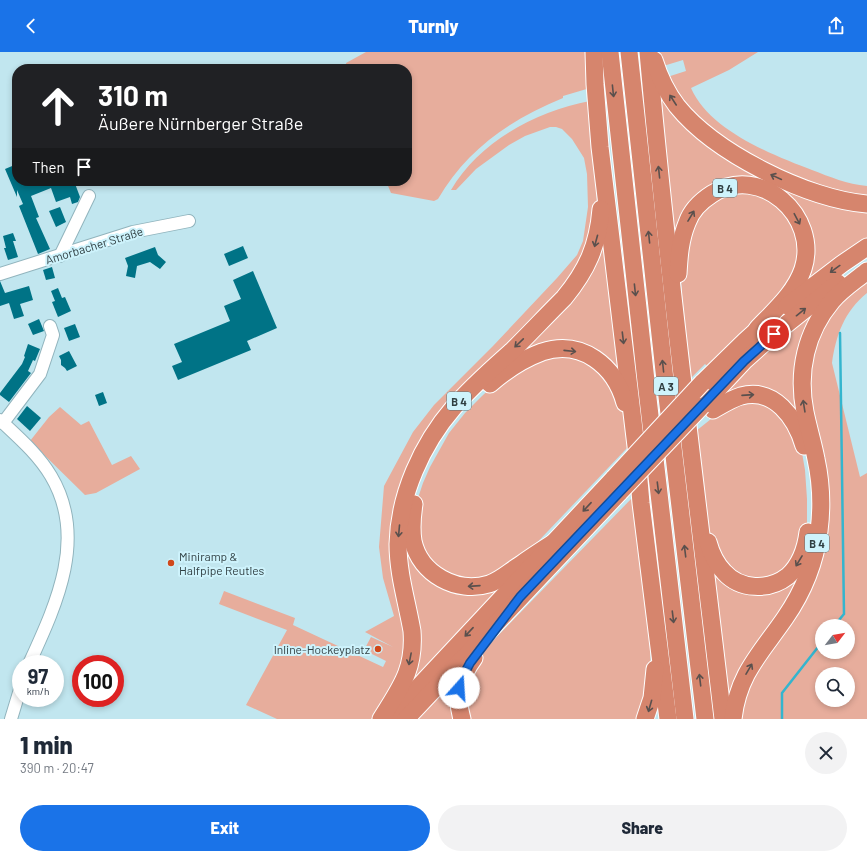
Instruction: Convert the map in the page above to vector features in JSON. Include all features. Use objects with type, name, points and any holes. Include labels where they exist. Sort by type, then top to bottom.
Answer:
[{"type":"highway","points":[[594,52],[600,146],[636,446],[641,503],[654,597],[668,719]]},
{"type":"highway","name":"A 3","points":[[610,52],[685,719]]},
{"type":"highway","name":"A 3","points":[[629,52],[664,371],[705,719]]},
{"type":"highway","points":[[648,52],[676,322],[723,719]]},
{"type":"highway","points":[[653,52],[658,71],[677,106],[709,137],[731,152],[774,176],[835,198],[867,204]]},
{"type":"highway","name":"B 4","points":[[381,719],[400,691],[406,679],[411,655],[412,631],[401,575],[398,545],[401,517],[413,476],[430,441],[454,407],[564,298],[584,271],[594,249],[599,224],[601,200],[600,146]]},
{"type":"highway","name":"B 4","points":[[406,719],[520,597],[617,485],[702,383],[757,329],[795,285],[803,268],[805,246],[802,229],[798,220],[787,205],[778,197],[764,189],[738,185],[717,191],[700,203],[687,222],[681,244],[676,322]]},
{"type":"highway","name":"B 4","points":[[757,329],[816,283],[867,247]]},
{"type":"highway","name":"B 4","points":[[388,719],[554,543],[617,485],[657,454],[708,408],[744,361],[774,334],[833,287],[867,264]]},
{"type":"highway","name":"B 4","points":[[733,719],[736,700],[745,676],[762,648],[785,619],[796,601],[809,572],[816,548],[820,513],[819,480],[817,460],[805,411],[802,384],[803,362],[807,347],[819,320],[833,300],[867,271]]},
{"type":"highway","points":[[554,543],[494,582],[482,585],[458,586],[447,582],[432,573],[424,564],[416,550],[412,537],[415,499],[435,448],[454,422],[498,377],[520,363],[542,352],[551,350],[569,350],[584,353],[594,358],[605,366],[614,377],[623,397],[636,446]]},
{"type":"highway","points":[[697,500],[707,540],[713,555],[724,572],[735,581],[753,586],[771,584],[788,576],[803,554],[808,535],[811,500],[809,473],[805,451],[800,433],[794,422],[780,405],[770,399],[757,395],[740,396],[708,408]]},
{"type":"highway","name":"B 4","points":[[462,719],[459,706],[459,694],[460,683],[464,672],[520,597]]},
{"type":"highway","points":[[646,719],[651,704],[654,685],[654,597]]},
{"type":"street","points":[[60,256],[89,196]]},
{"type":"street","name":"Amorbacher Straße","points":[[0,274],[133,232],[189,221]]},
{"type":"street","points":[[34,655],[62,581],[68,551],[68,525],[65,508],[60,493],[51,476],[32,450],[1,421],[40,374],[53,336],[50,326]]},
{"type":"street","points":[[11,719],[15,707]]},
{"type":"shaded area","points":[[366,52],[586,52],[590,88],[563,96],[563,98],[544,106],[508,126],[476,151],[449,181],[438,199],[434,201],[391,193],[388,186],[412,186],[412,64],[346,63]]},
{"type":"shaded area","points":[[656,52],[758,52],[729,70],[691,88],[700,103],[712,116],[727,128],[761,149],[832,178],[852,184],[867,186],[867,201],[811,187],[703,127],[664,78],[686,71],[683,60],[660,67]]},
{"type":"shaded area","points":[[658,80],[718,147],[867,207],[867,242],[798,291],[807,265],[781,195],[714,189],[676,260]]},
{"type":"shaded area","points":[[590,101],[596,167],[597,207],[581,269],[482,372],[403,491],[406,662],[376,714],[371,719],[277,719],[246,705],[287,630],[219,604],[224,591],[295,618],[293,625],[383,667],[386,661],[364,650],[371,637],[393,647],[365,632],[394,616],[383,578],[379,547],[384,486],[413,432],[434,405],[493,346],[577,255],[583,241],[588,207],[587,174],[584,158],[572,139],[562,129],[556,127],[550,127],[525,136],[509,145],[476,169],[456,190],[451,190],[477,157],[493,143],[511,131],[549,112]]},
{"type":"shaded area","points":[[722,192],[766,193],[799,230],[796,277],[747,328],[707,366],[705,364],[690,379],[681,279],[690,223]]},
{"type":"shaded area","points":[[605,218],[626,382],[619,378],[603,360],[594,353],[583,348],[556,346],[546,348],[526,355],[499,373],[473,394],[446,424],[432,446],[420,471],[411,497],[408,523],[411,547],[422,568],[444,584],[454,588],[475,589],[495,583],[523,567],[385,713],[402,688],[414,660],[414,627],[403,573],[402,534],[406,506],[415,476],[437,435],[461,404],[559,308],[577,287],[589,267],[597,246],[603,219]]},
{"type":"shaded area","points":[[867,276],[867,293],[852,308],[842,325],[836,343],[832,363],[860,477],[867,473],[867,719],[736,719],[740,697],[818,552],[805,382],[818,327]]},
{"type":"shaded area","points":[[848,282],[828,300],[811,324],[801,351],[799,365],[798,379],[801,408],[814,461],[818,505],[817,522],[809,563],[791,603],[743,672],[737,685],[730,718],[728,718],[727,706],[724,703],[704,536],[710,554],[718,570],[731,583],[750,589],[776,586],[795,572],[807,550],[813,521],[814,491],[811,461],[804,434],[794,414],[783,403],[769,395],[754,391],[746,391],[732,395],[709,408],[694,420],[764,349],[814,306]]},
{"type":"shaded area","points":[[547,354],[591,359],[623,406],[628,447],[529,551],[482,581],[438,573],[415,532],[417,501],[430,467],[449,433],[465,413],[482,396],[495,384]]},
{"type":"shaded area","points":[[736,400],[774,404],[801,447],[805,470],[807,523],[803,543],[776,579],[737,577],[713,547],[709,531],[696,431],[711,419],[709,416]]},
{"type":"shaded area","points":[[60,407],[81,425],[89,421],[112,465],[131,456],[140,469],[96,493],[85,495],[30,441],[49,417]]},
{"type":"shaded area","points":[[633,497],[650,644],[651,679],[641,719],[466,719],[462,698],[473,664],[482,652]]},
{"type":"shaded area","points":[[472,654],[458,719],[413,719]]},
{"type":"building","points":[[12,166],[12,185],[5,169]]},
{"type":"building","points":[[12,186],[76,186],[80,197],[78,202],[72,204],[70,197],[56,202],[51,188],[31,196],[39,217],[36,218],[50,249],[38,254],[19,206],[23,204],[17,190],[17,197]]},
{"type":"building","points":[[60,207],[66,222],[56,227],[49,211]]},
{"type":"building","points":[[13,233],[16,241],[13,241],[18,257],[8,260],[4,248],[6,248],[3,236]]},
{"type":"building","points":[[243,246],[248,258],[229,266],[224,254]]},
{"type":"building","points":[[155,247],[158,255],[166,262],[160,269],[150,262],[137,266],[135,278],[126,276],[128,266],[125,258]]},
{"type":"building","points":[[52,267],[55,278],[46,280],[43,270]]},
{"type":"building","points":[[253,271],[277,328],[247,341],[251,350],[178,380],[172,366],[182,362],[174,344],[230,321],[224,306],[241,299],[233,280]]},
{"type":"building","points":[[0,281],[5,293],[29,286],[33,300],[20,304],[24,316],[14,319],[9,303],[0,306]]},
{"type":"building","points":[[58,288],[62,298],[65,297],[71,311],[58,317],[52,302],[55,301],[51,291]]},
{"type":"building","points":[[39,319],[44,331],[33,335],[28,324]]},
{"type":"building","points":[[75,324],[80,337],[69,341],[64,328]]},
{"type":"building","points":[[28,344],[40,349],[35,361],[33,360],[28,371],[31,373],[9,402],[0,395],[0,393],[22,364]]},
{"type":"building","points":[[69,351],[77,366],[67,371],[61,365],[59,356]]},
{"type":"building","points":[[103,392],[107,403],[99,406],[95,395]]},
{"type":"building","points":[[27,406],[41,418],[30,431],[17,419]]},
{"type":"waterway","points":[[840,333],[844,614],[840,619]]},
{"type":"waterway","points":[[782,719],[782,693],[815,651]]},
{"type":"place","name":"Miniramp & Halfpipe Reutles","points":[[171,563]]},
{"type":"place","name":"Inline-Hockeyplatz","points":[[378,649]]},
{"type":"route","points":[[459,688],[462,678],[470,663],[520,597],[744,361],[774,334]]}]
